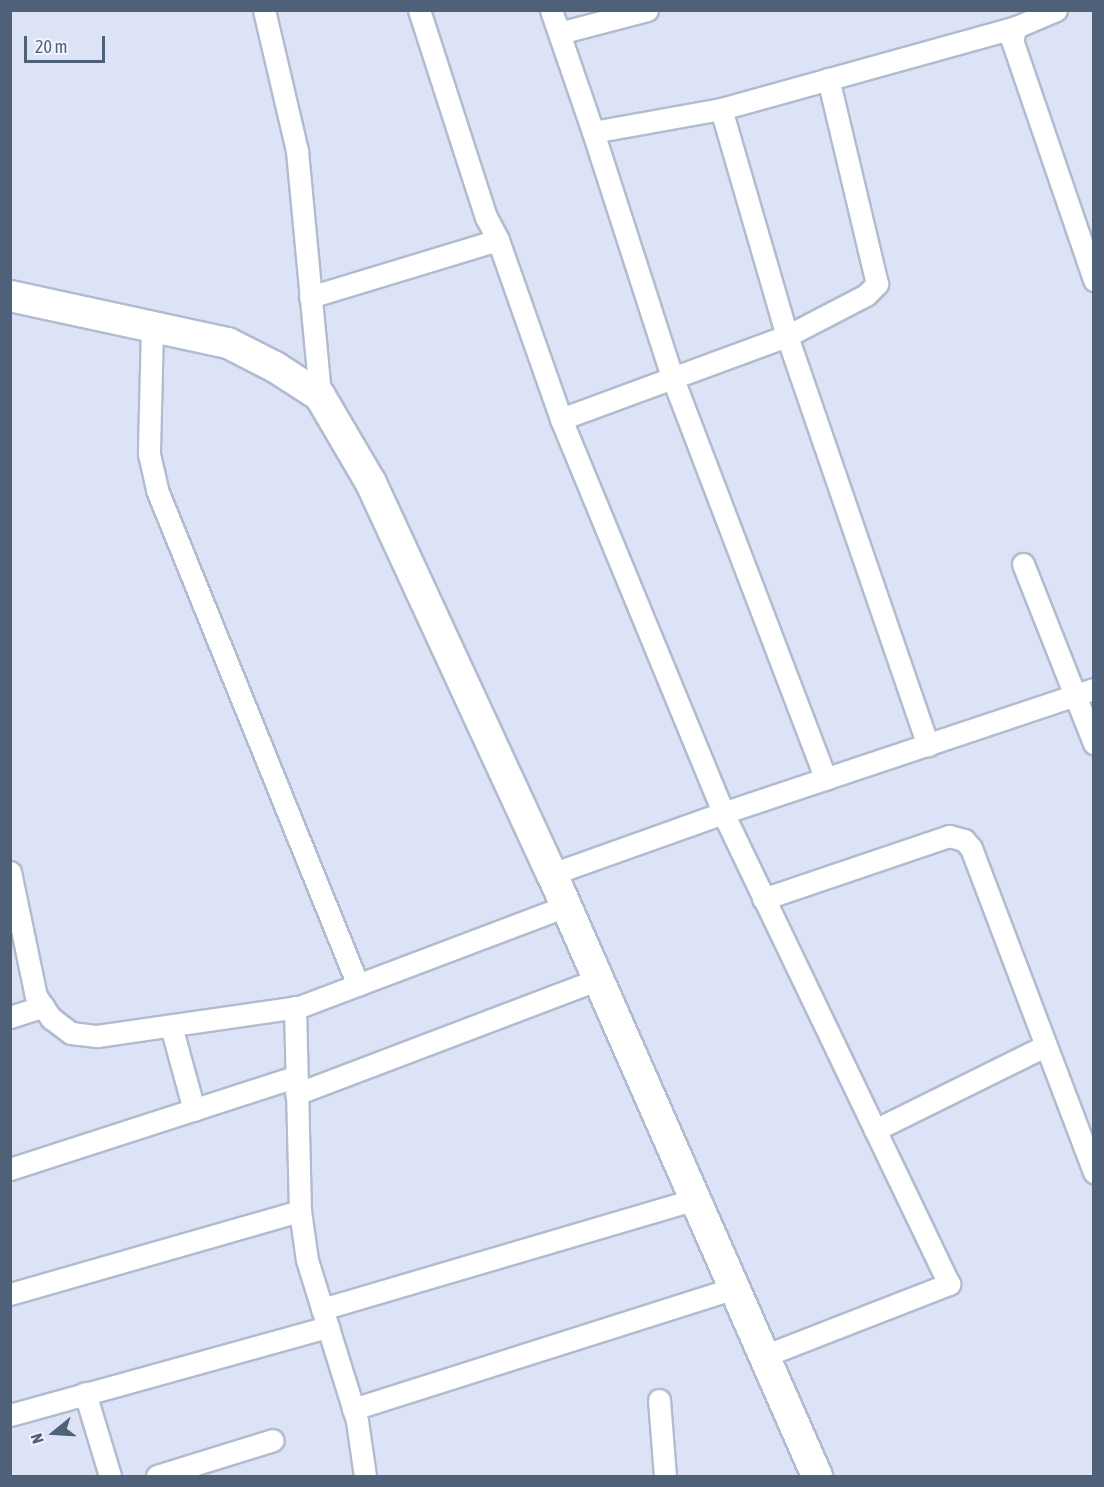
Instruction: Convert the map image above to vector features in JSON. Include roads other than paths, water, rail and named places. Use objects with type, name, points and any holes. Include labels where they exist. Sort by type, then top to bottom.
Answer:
[{"type":"street","points":[[264,10],[297,151],[320,396],[371,483],[552,874],[817,1476]]},
{"type":"street","points":[[419,10],[486,216],[498,240],[561,419],[723,813],[949,1284],[764,1356]]},
{"type":"street","points":[[551,10],[673,379],[826,779]]},
{"type":"street","points":[[559,33],[647,10]]},
{"type":"street","points":[[592,132],[721,109],[1016,27],[1056,10]]},
{"type":"street","points":[[1016,27],[1015,57],[1094,280]]},
{"type":"street","points":[[561,419],[787,336],[866,296],[877,284],[828,79]]},
{"type":"street","points":[[721,109],[787,336],[928,745]]},
{"type":"street","points":[[310,297],[498,240]]},
{"type":"street","points":[[10,296],[228,343],[274,366],[320,396]]},
{"type":"street","points":[[152,327],[149,454],[157,490],[358,985]]},
{"type":"street","points":[[1023,564],[1084,692],[1094,743]]},
{"type":"street","points":[[552,874],[723,813],[1084,692]]},
{"type":"street","points":[[763,899],[949,836],[964,840],[1094,1172]]},
{"type":"street","points":[[10,872],[36,996],[51,1018],[71,1033],[97,1036],[295,1007],[566,906]]},
{"type":"street","points":[[10,1169],[194,1110],[295,1086],[598,979]]},
{"type":"street","points":[[10,1017],[43,1006]]},
{"type":"street","points":[[295,1007],[295,1086],[300,1211],[307,1260],[353,1409],[365,1476]]},
{"type":"street","points":[[171,1026],[194,1110]]},
{"type":"street","points":[[874,1130],[1045,1046]]},
{"type":"street","points":[[10,1415],[325,1318],[695,1199]]},
{"type":"street","points":[[10,1294],[300,1211]]},
{"type":"street","points":[[353,1409],[734,1288]]},
{"type":"street","points":[[85,1393],[110,1476]]},
{"type":"street","points":[[659,1400],[665,1476]]},
{"type":"street","points":[[157,1476],[273,1440]]}]
